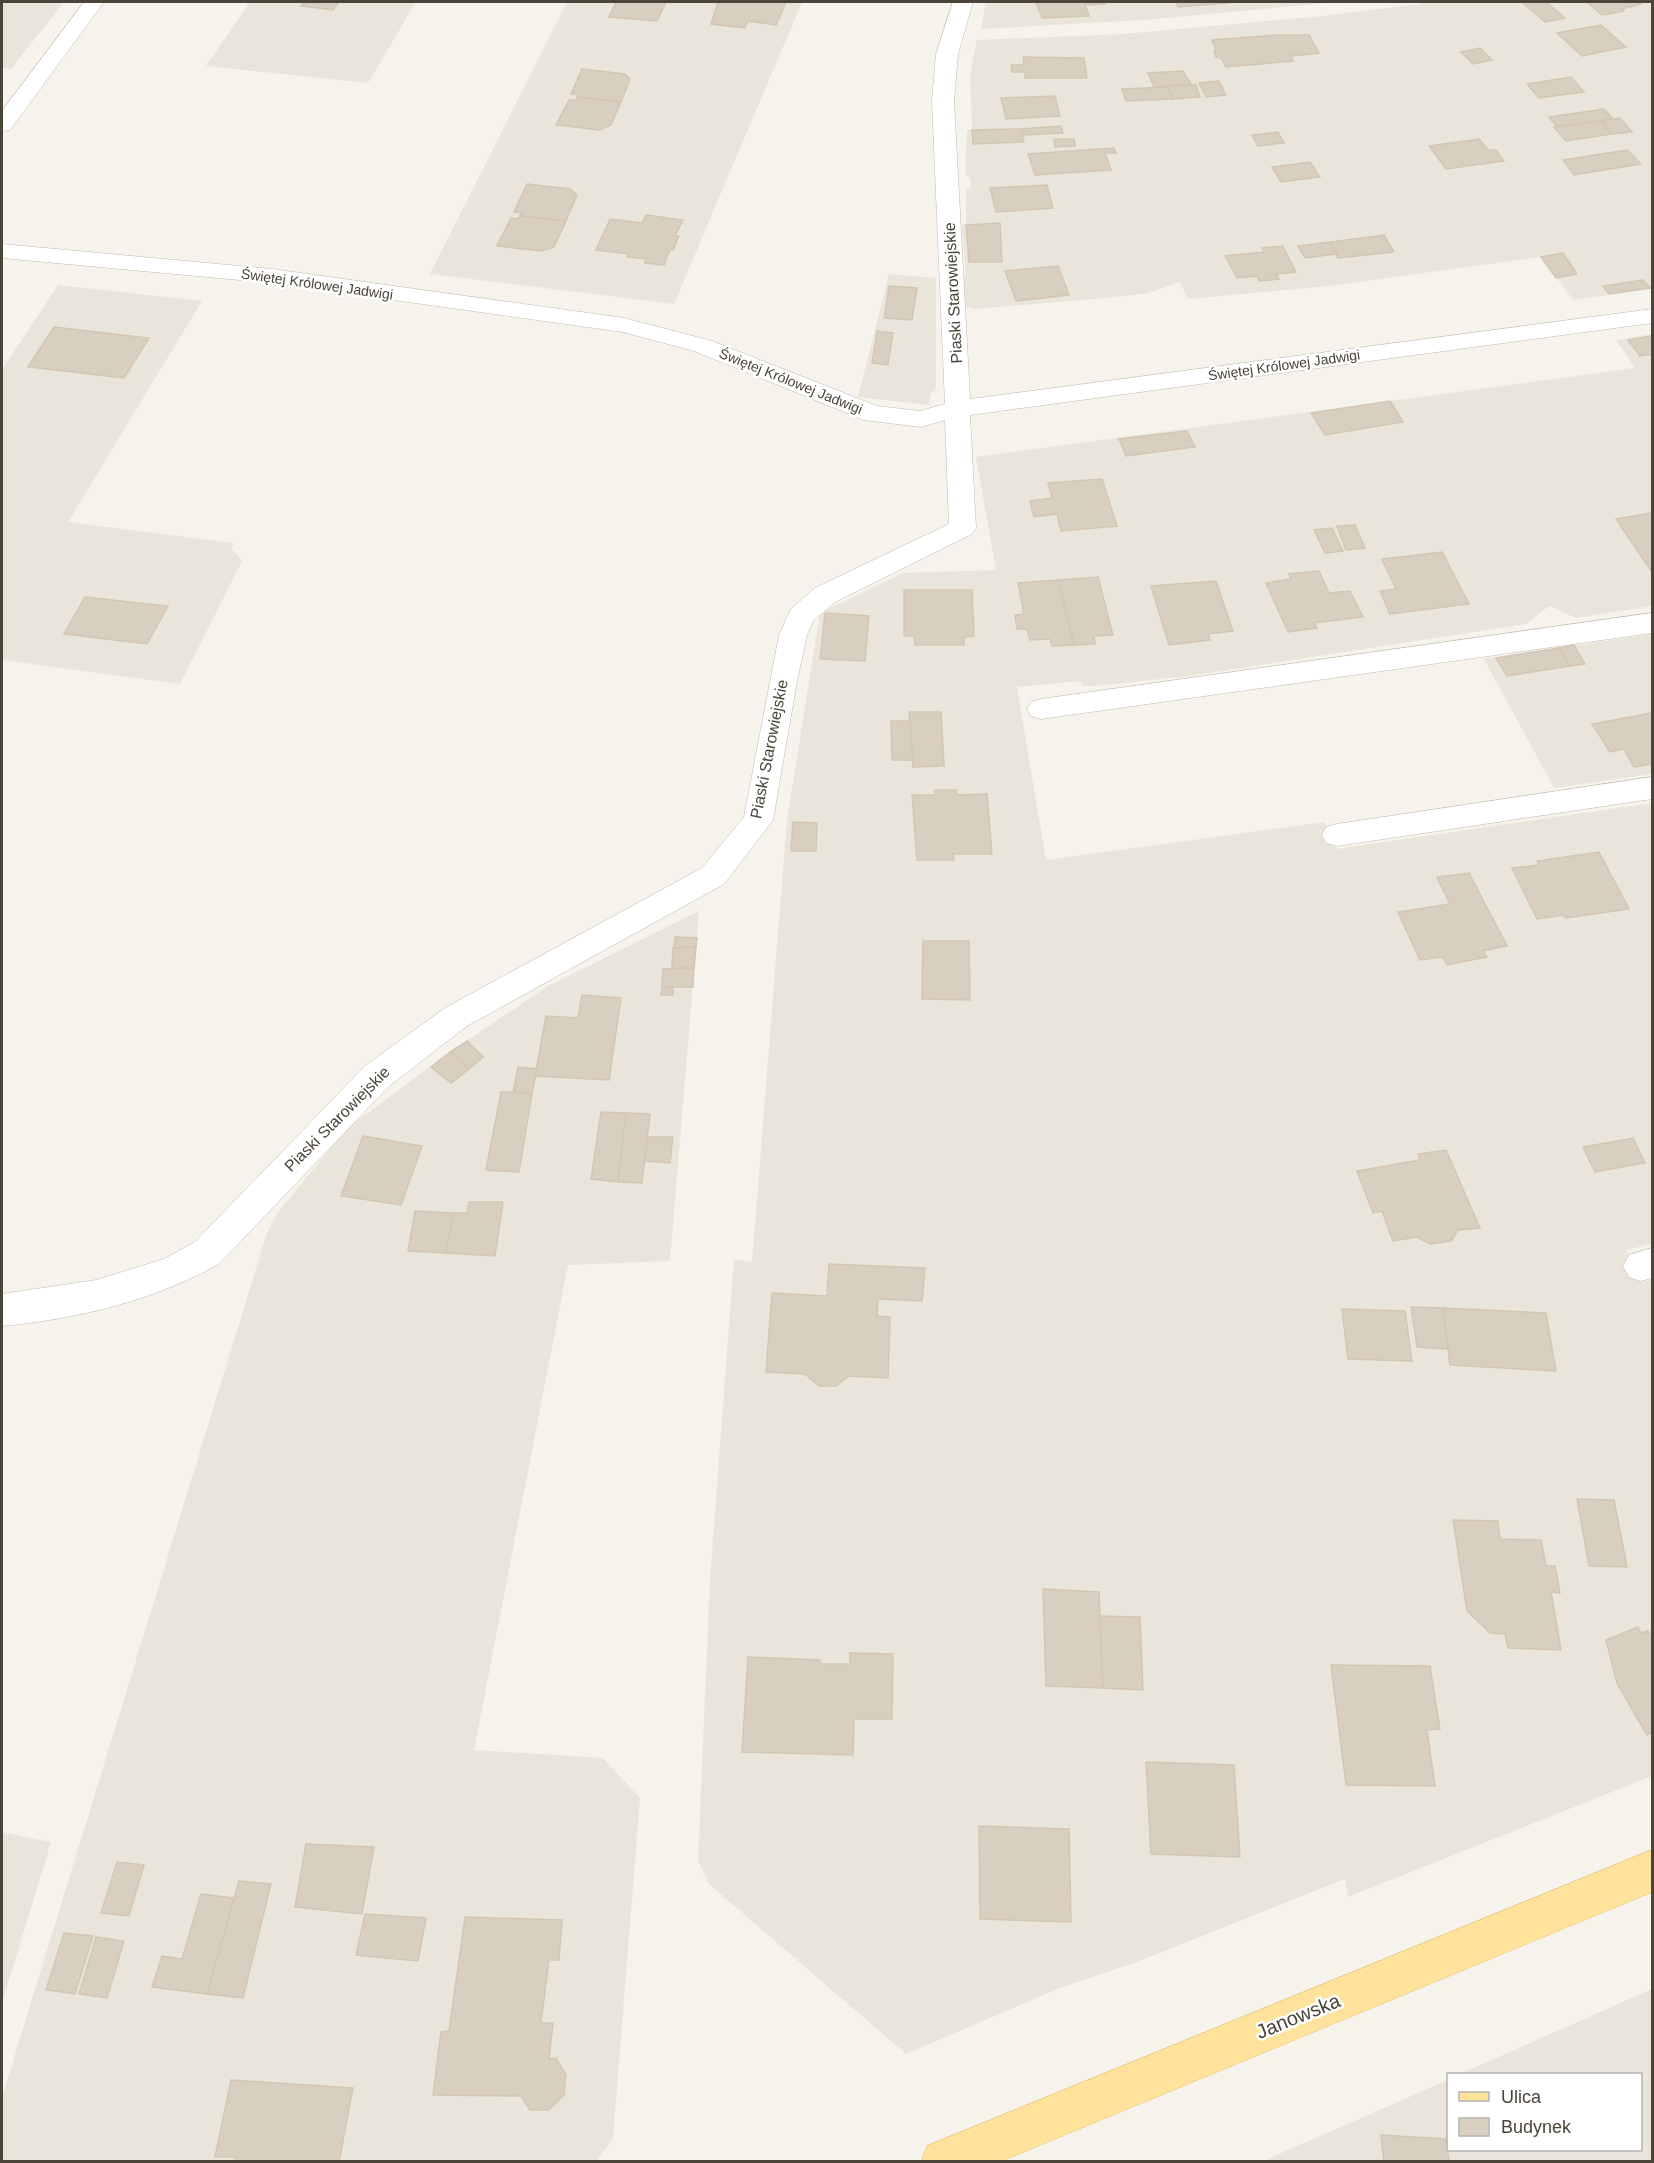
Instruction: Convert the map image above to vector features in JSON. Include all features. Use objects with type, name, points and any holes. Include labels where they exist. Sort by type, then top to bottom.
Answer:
[{"type":"main road","name":"Janowska","points":[[943,2162],[1653,1871]]},
{"type":"street","points":[[2,125],[94,2]]},
{"type":"street","name":"Piaski Starowiejskie","points":[[2,1310],[96,1296],[174,1271],[207,1253],[377,1076],[447,1023],[713,876],[758,820],[783,681],[793,635],[801,616],[825,595],[963,528],[943,101],[947,54],[963,2]]},
{"type":"street","name":"Świętej Królowej Jadwigi","points":[[2,251],[272,276],[624,325],[703,346],[873,414],[921,419],[959,408],[1653,316]]},
{"type":"street","points":[[1041,709],[1653,623]]},
{"type":"street","points":[[1336,834],[1653,788]]},
{"type":"shaded area","points":[[2,2],[64,2],[11,69],[2,68]]},
{"type":"shaded area","points":[[250,2],[416,2],[368,83],[206,66]]},
{"type":"shaded area","points":[[567,2],[802,2],[674,304],[430,274]]},
{"type":"shaded area","points":[[986,2],[1339,2],[1144,20],[981,29]]},
{"type":"shaded area","points":[[1419,2],[1652,2],[1652,289],[1573,300],[1541,257],[1329,286],[1188,299],[1180,282],[1148,293],[1106,298],[974,309],[963,305],[962,276],[966,275],[962,225],[966,224],[966,189],[971,188],[970,178],[965,174],[967,130],[972,130],[970,75],[977,40],[1123,34],[1322,16],[1420,4]]},
{"type":"shaded area","points":[[889,274],[936,278],[936,388],[930,394],[929,405],[858,397]]},
{"type":"shaded area","points":[[58,285],[202,301],[68,522],[233,543],[232,549],[242,561],[180,684],[2,660],[2,370]]},
{"type":"shaded area","points":[[1652,334],[1652,606],[1576,618],[1549,606],[1526,624],[1190,676],[1094,686],[1082,686],[1080,681],[1017,687],[1046,860],[1325,822],[1336,849],[1652,803],[1652,1244],[1626,1250],[1642,1282],[1652,1280],[1652,1776],[1348,1897],[1345,1879],[1134,1963],[1057,1989],[906,2054],[709,1884],[698,1860],[710,1580],[734,1259],[752,1262],[787,820],[820,613],[903,573],[996,570],[976,457],[1635,368],[1616,340]]},
{"type":"shaded area","points":[[1652,634],[1652,774],[1554,788],[1484,659]]},
{"type":"shaded area","points":[[699,911],[670,1261],[568,1265],[474,1750],[603,1758],[640,1798],[613,2138],[596,2162],[2,2162],[2,2097],[267,1233],[276,1215],[346,1129],[450,1052],[550,985]]},
{"type":"shaded area","points":[[2,1832],[51,1842],[2,2003]]},
{"type":"shaded area","points":[[1652,1989],[1652,2161],[1261,2162],[1447,2080],[1447,2151],[1642,2151],[1642,2073],[1462,2073]]},
{"type":"building","points":[[304,2],[339,2],[333,10],[301,6]]},
{"type":"building","points":[[616,2],[666,2],[657,21],[609,17]]},
{"type":"building","points":[[718,2],[786,2],[776,25],[748,21],[745,28],[711,24]]},
{"type":"building","points":[[1036,2],[1104,2],[1105,4],[1085,5],[1089,16],[1042,18]]},
{"type":"building","points":[[1176,2],[1228,2],[1228,3],[1178,7]]},
{"type":"building","points":[[1522,2],[1546,2],[1565,18],[1545,22]]},
{"type":"building","points":[[1587,2],[1638,2],[1641,4],[1622,9],[1624,11],[1602,15]]},
{"type":"building","points":[[1601,25],[1626,47],[1582,56],[1557,33]]},
{"type":"building","points":[[1309,35],[1319,53],[1291,56],[1293,61],[1226,67],[1214,52],[1216,49],[1212,40]]},
{"type":"building","points":[[1480,48],[1492,60],[1473,64],[1461,52]]},
{"type":"building","points":[[1023,57],[1084,58],[1087,78],[1025,78],[1025,72],[1012,72],[1011,65],[1024,65]]},
{"type":"building","points":[[582,69],[625,74],[630,79],[621,102],[577,97],[578,94],[571,94]]},
{"type":"building","points":[[1183,71],[1191,84],[1154,87],[1148,73]]},
{"type":"building","points":[[1571,77],[1584,92],[1539,98],[1527,84]]},
{"type":"building","points":[[1219,81],[1226,95],[1206,97],[1199,83]]},
{"type":"building","points":[[1196,85],[1200,97],[1172,99],[1168,86]]},
{"type":"building","points":[[1168,87],[1172,99],[1126,101],[1122,89]]},
{"type":"building","points":[[1055,96],[1060,116],[1006,119],[1001,98]]},
{"type":"building","points":[[577,97],[621,102],[611,125],[599,130],[556,125],[569,100],[576,100]]},
{"type":"building","points":[[1604,109],[1613,119],[1557,127],[1549,117]]},
{"type":"building","points":[[1620,118],[1632,132],[1612,134],[1601,121]]},
{"type":"building","points":[[1601,121],[1612,134],[1566,141],[1554,127]]},
{"type":"building","points":[[1061,126],[1063,133],[1023,135],[1021,129]]},
{"type":"building","points":[[1021,129],[1024,142],[973,144],[972,130]]},
{"type":"building","points":[[1278,132],[1284,143],[1258,146],[1252,135]]},
{"type":"building","points":[[1054,139],[1074,139],[1075,146],[1055,147]]},
{"type":"building","points":[[1479,139],[1488,150],[1496,150],[1504,161],[1446,169],[1429,146]]},
{"type":"building","points":[[1114,148],[1116,153],[1105,153],[1111,170],[1035,175],[1028,154]]},
{"type":"building","points":[[1627,150],[1641,164],[1574,175],[1563,160]]},
{"type":"building","points":[[1310,162],[1320,177],[1281,182],[1272,167]]},
{"type":"building","points":[[527,184],[570,189],[577,195],[566,221],[520,216],[522,213],[514,212]]},
{"type":"building","points":[[1047,185],[1053,208],[996,212],[990,188]]},
{"type":"building","points":[[646,215],[683,220],[675,236],[679,236],[664,265],[645,263],[646,259],[627,257],[629,254],[596,250],[610,219],[642,223]]},
{"type":"building","points":[[520,216],[566,221],[554,247],[541,251],[497,246],[511,218],[518,219]]},
{"type":"building","points":[[1000,223],[1002,262],[969,262],[966,225]]},
{"type":"building","points":[[1384,235],[1394,252],[1338,258],[1330,242]]},
{"type":"building","points":[[1330,242],[1337,254],[1305,258],[1298,246]]},
{"type":"building","points":[[1283,246],[1296,272],[1276,274],[1279,279],[1259,281],[1257,276],[1237,278],[1225,256],[1264,252],[1262,248]]},
{"type":"building","points":[[1563,253],[1577,274],[1556,278],[1541,257]]},
{"type":"building","points":[[1058,266],[1069,295],[1016,301],[1005,271]]},
{"type":"building","points":[[1643,280],[1650,288],[1609,294],[1603,286]]},
{"type":"building","points":[[889,286],[917,288],[912,320],[884,318]]},
{"type":"building","points":[[54,327],[149,338],[124,378],[28,367]]},
{"type":"building","points":[[877,331],[893,333],[888,365],[872,363]]},
{"type":"building","points":[[1652,336],[1652,354],[1640,356],[1628,340]]},
{"type":"building","points":[[1390,401],[1403,422],[1325,435],[1311,413]]},
{"type":"building","points":[[1187,431],[1195,447],[1126,456],[1119,439]]},
{"type":"building","points":[[1102,479],[1117,526],[1061,531],[1057,514],[1034,517],[1030,501],[1052,498],[1048,483]]},
{"type":"building","points":[[1652,513],[1652,572],[1616,519]]},
{"type":"building","points":[[1355,525],[1365,548],[1346,550],[1337,526]]},
{"type":"building","points":[[1332,528],[1343,551],[1325,553],[1314,530]]},
{"type":"building","points":[[1442,552],[1469,604],[1390,614],[1380,591],[1396,589],[1382,559]]},
{"type":"building","points":[[1319,571],[1329,593],[1350,591],[1363,617],[1314,623],[1317,628],[1288,632],[1266,583],[1291,579],[1289,574]]},
{"type":"building","points":[[1098,577],[1113,635],[1094,636],[1095,644],[1074,645],[1058,580]]},
{"type":"building","points":[[1058,580],[1074,645],[1052,646],[1050,639],[1030,640],[1027,629],[1017,629],[1015,615],[1024,614],[1018,583]]},
{"type":"building","points":[[1216,581],[1233,631],[1208,634],[1210,640],[1169,645],[1151,586]]},
{"type":"building","points":[[904,590],[972,590],[974,636],[964,637],[964,645],[915,645],[914,636],[904,636]]},
{"type":"building","points":[[85,597],[168,606],[147,644],[64,634]]},
{"type":"building","points":[[825,613],[869,616],[865,661],[820,659]]},
{"type":"building","points":[[1574,645],[1585,664],[1570,666],[1559,648]]},
{"type":"building","points":[[1559,648],[1570,666],[1507,676],[1496,658]]},
{"type":"building","points":[[909,712],[941,712],[944,766],[913,767]]},
{"type":"building","points":[[1652,713],[1652,764],[1634,767],[1624,749],[1610,752],[1592,724]]},
{"type":"building","points":[[891,721],[910,721],[913,760],[892,760]]},
{"type":"building","points":[[935,790],[957,790],[957,795],[987,794],[992,854],[953,854],[954,860],[917,860],[912,795],[935,795]]},
{"type":"building","points":[[793,822],[817,823],[816,851],[791,851]]},
{"type":"building","points":[[1599,852],[1629,909],[1566,918],[1564,915],[1537,919],[1512,868],[1539,865],[1537,861]]},
{"type":"building","points":[[1469,873],[1507,946],[1483,951],[1487,957],[1447,965],[1443,957],[1420,960],[1398,912],[1450,904],[1437,877]]},
{"type":"building","points":[[675,937],[697,938],[696,947],[674,948]]},
{"type":"building","points":[[923,941],[969,941],[970,1000],[922,999]]},
{"type":"building","points":[[696,947],[694,968],[672,968],[673,948]]},
{"type":"building","points":[[694,968],[693,987],[662,987],[663,969]]},
{"type":"building","points":[[662,987],[673,987],[673,995],[661,995]]},
{"type":"building","points":[[582,995],[621,998],[609,1080],[535,1076],[546,1016],[578,1018]]},
{"type":"building","points":[[467,1041],[483,1057],[469,1069],[450,1052]]},
{"type":"building","points":[[450,1052],[469,1069],[451,1083],[431,1067]]},
{"type":"building","points":[[518,1067],[537,1069],[532,1093],[513,1093]]},
{"type":"building","points":[[501,1092],[532,1093],[519,1172],[486,1170]]},
{"type":"building","points":[[601,1112],[626,1113],[618,1182],[591,1179]]},
{"type":"building","points":[[626,1113],[650,1114],[642,1183],[618,1182]]},
{"type":"building","points":[[363,1136],[422,1146],[401,1205],[341,1196]]},
{"type":"building","points":[[648,1137],[673,1137],[670,1163],[645,1161]]},
{"type":"building","points":[[1633,1138],[1645,1163],[1595,1172],[1583,1147]]},
{"type":"building","points":[[1446,1150],[1480,1228],[1458,1230],[1451,1241],[1430,1244],[1417,1237],[1393,1241],[1382,1211],[1373,1213],[1357,1171],[1420,1160],[1418,1154]]},
{"type":"building","points":[[469,1202],[503,1202],[495,1256],[446,1253],[453,1213],[467,1213]]},
{"type":"building","points":[[415,1211],[453,1213],[446,1253],[408,1251]]},
{"type":"building","points":[[829,1264],[925,1268],[922,1301],[878,1299],[877,1316],[890,1317],[888,1378],[849,1376],[836,1386],[819,1386],[805,1374],[766,1372],[772,1293],[827,1296]]},
{"type":"building","points":[[1411,1307],[1443,1308],[1448,1349],[1417,1347]]},
{"type":"building","points":[[1443,1308],[1546,1313],[1556,1371],[1450,1365]]},
{"type":"building","points":[[1342,1309],[1405,1311],[1412,1361],[1348,1359]]},
{"type":"building","points":[[1577,1499],[1614,1500],[1627,1567],[1589,1566]]},
{"type":"building","points":[[1453,1520],[1498,1521],[1500,1539],[1541,1540],[1546,1566],[1555,1566],[1560,1593],[1551,1592],[1561,1650],[1508,1648],[1505,1634],[1490,1633],[1467,1611]]},
{"type":"building","points":[[1043,1589],[1099,1592],[1103,1688],[1046,1686]]},
{"type":"building","points":[[1100,1616],[1140,1617],[1143,1690],[1103,1688]]},
{"type":"building","points":[[1638,1627],[1641,1633],[1648,1631],[1652,1639],[1652,1733],[1647,1735],[1617,1683],[1606,1640]]},
{"type":"building","points":[[850,1653],[893,1654],[892,1719],[854,1719],[853,1755],[742,1752],[748,1657],[820,1660],[820,1664],[850,1664]]},
{"type":"building","points":[[1331,1665],[1430,1666],[1440,1729],[1427,1730],[1435,1786],[1346,1785]]},
{"type":"building","points":[[1146,1762],[1234,1765],[1240,1857],[1151,1854]]},
{"type":"building","points":[[979,1826],[1069,1829],[1071,1922],[980,1919]]},
{"type":"building","points":[[306,1844],[374,1847],[362,1914],[295,1907]]},
{"type":"building","points":[[117,1862],[144,1865],[129,1916],[101,1913]]},
{"type":"building","points":[[239,1881],[271,1884],[243,1998],[207,1994]]},
{"type":"building","points":[[201,1894],[234,1898],[207,1994],[152,1987],[162,1956],[182,1959]]},
{"type":"building","points":[[365,1914],[426,1918],[418,1961],[356,1955]]},
{"type":"building","points":[[465,1917],[562,1920],[559,1960],[549,1960],[541,2023],[553,2023],[549,2059],[556,2058],[566,2075],[564,2095],[549,2110],[530,2110],[521,2096],[433,2095],[441,2032],[449,2031]]},
{"type":"building","points":[[64,1933],[93,1936],[75,1994],[46,1990]]},
{"type":"building","points":[[96,1937],[124,1941],[107,1998],[79,1994]]},
{"type":"building","points":[[231,2080],[353,2088],[339,2162],[235,2162],[236,2157],[215,2157]]},
{"type":"building","points":[[1381,2135],[1446,2139],[1449,2162],[1384,2162]]}]
